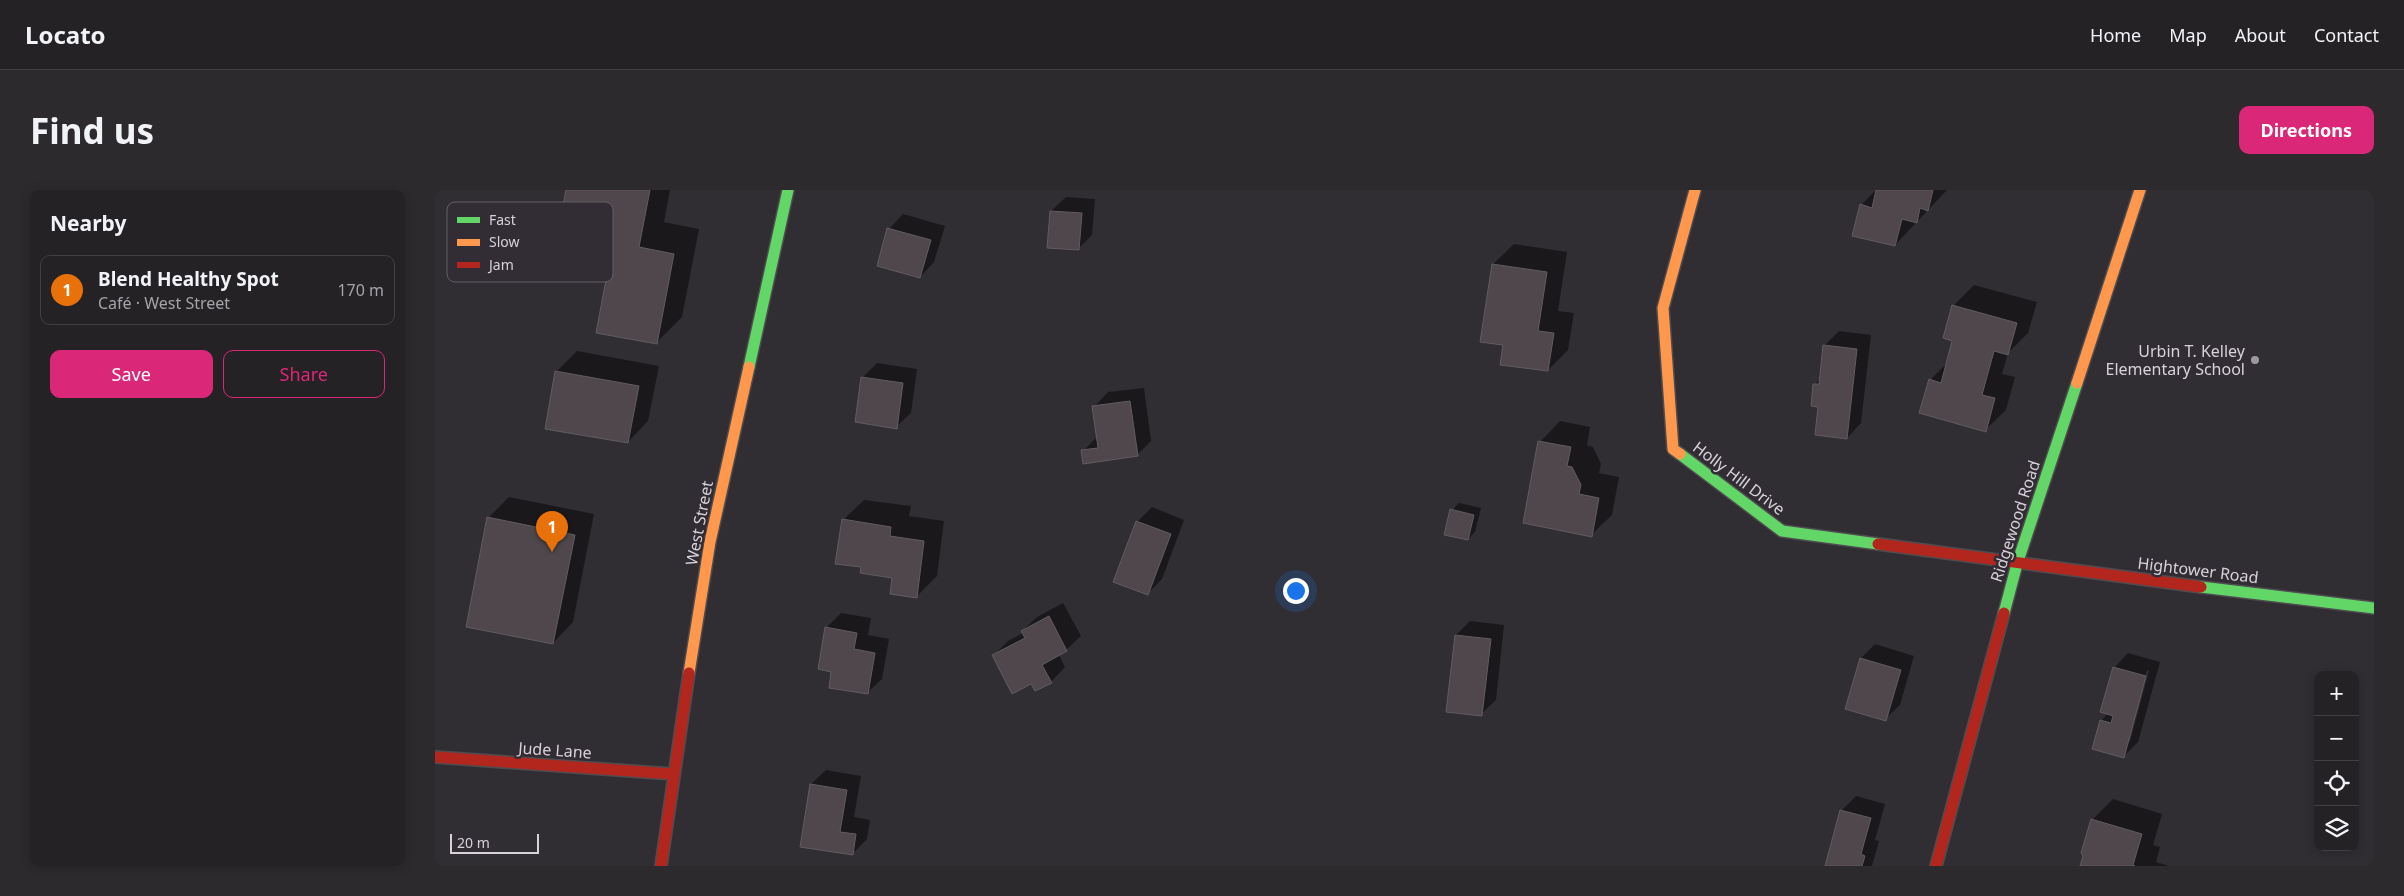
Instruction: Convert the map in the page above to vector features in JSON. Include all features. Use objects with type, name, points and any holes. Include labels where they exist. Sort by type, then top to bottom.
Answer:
[{"type":"street","name":"West Street","points":[[661,866],[673,774],[710,542],[788,190]]},
{"type":"street","name":"Holly Hill Drive","points":[[1695,190],[1663,308],[1673,449],[1782,531],[2017,564]]},
{"type":"street","name":"Ridgewood Road","points":[[1936,866],[2017,564],[2140,190]]},
{"type":"street","name":"Hightower Road","points":[[2017,564],[2374,608]]},
{"type":"street","name":"Jude Lane","points":[[435,757],[673,774]]},
{"type":"building","points":[[566,190],[650,190],[639,247],[674,254],[657,344],[596,333],[606,282],[613,282],[613,202],[564,202]]},
{"type":"building","points":[[1876,190],[1933,190],[1928,211],[1920,208],[1917,223],[1902,219],[1895,246],[1852,236],[1860,204],[1872,208]]},
{"type":"building","points":[[1050,211],[1082,213],[1079,250],[1047,248]]},
{"type":"building","points":[[887,228],[931,240],[920,278],[877,266]]},
{"type":"building","points":[[1492,264],[1547,272],[1538,331],[1554,333],[1548,371],[1500,365],[1503,345],[1480,342]]},
{"type":"building","points":[[1952,305],[2017,323],[2008,355],[1994,351],[1982,395],[1995,398],[1986,432],[1919,413],[1929,379],[1941,383],[1952,341],[1943,338]]},
{"type":"building","points":[[1823,345],[1857,349],[1847,439],[1815,435],[1818,407],[1811,406],[1813,384],[1819,384]]},
{"type":"building","points":[[555,371],[639,386],[628,443],[545,429]]},
{"type":"building","points":[[861,377],[903,383],[897,429],[855,422]]},
{"type":"building","points":[[1130,401],[1138,456],[1083,464],[1081,450],[1098,448],[1092,406]]},
{"type":"building","points":[[1538,441],[1571,447],[1567,466],[1572,467],[1581,485],[1579,494],[1599,498],[1592,537],[1523,523]]},
{"type":"building","points":[[1450,509],[1474,515],[1468,540],[1444,535]]},
{"type":"building","points":[[487,517],[575,535],[553,644],[466,627]]},
{"type":"building","points":[[842,519],[891,527],[890,536],[924,541],[917,598],[890,594],[892,578],[860,573],[861,567],[835,564]]},
{"type":"building","points":[[1136,521],[1171,534],[1148,595],[1113,582]]},
{"type":"building","points":[[1049,616],[1067,651],[1042,665],[1052,683],[1035,691],[1031,684],[1012,694],[992,655],[1025,638],[1021,631]]},
{"type":"building","points":[[825,627],[857,633],[854,649],[875,653],[868,694],[829,688],[831,672],[818,669]]},
{"type":"building","points":[[1455,635],[1491,639],[1482,716],[1446,712]]},
{"type":"building","points":[[1860,658],[1901,670],[1886,721],[1845,709]]},
{"type":"building","points":[[2113,667],[2146,676],[2124,758],[2092,749],[2100,720],[2111,723],[2113,716],[2100,712]]},
{"type":"building","points":[[810,784],[847,790],[840,832],[856,834],[853,855],[800,847]]},
{"type":"building","points":[[1840,810],[1871,818],[1861,854],[1865,856],[1862,866],[1825,866]]},
{"type":"building","points":[[2091,819],[2142,834],[2133,865],[2135,866],[2080,866],[2083,856],[2081,853]]},
{"type":"traffic: fast","points":[[749,367],[788,190]]},
{"type":"traffic: fast","points":[[2004,613],[2017,564],[2077,383]]},
{"type":"traffic: fast","points":[[1680,454],[1782,531],[1878,544]]},
{"type":"traffic: fast","points":[[2201,587],[2374,608]]},
{"type":"traffic: slow","points":[[1680,454],[1673,449],[1663,308],[1695,190]]},
{"type":"traffic: slow","points":[[2077,383],[2140,190]]},
{"type":"traffic: slow","points":[[689,673],[710,542],[749,367]]},
{"type":"traffic: jam","points":[[1878,544],[2201,587]]},
{"type":"traffic: jam","points":[[1936,866],[2004,613]]},
{"type":"traffic: jam","points":[[661,866],[689,673]]},
{"type":"traffic: jam","points":[[435,757],[673,774]]},
{"type":"place","name":"Urbin T. Kelley Elementary School","points":[[2255,360]]},
{"type":"place","name":"Blend Healthy Spot","points":[[552,552]]}]
